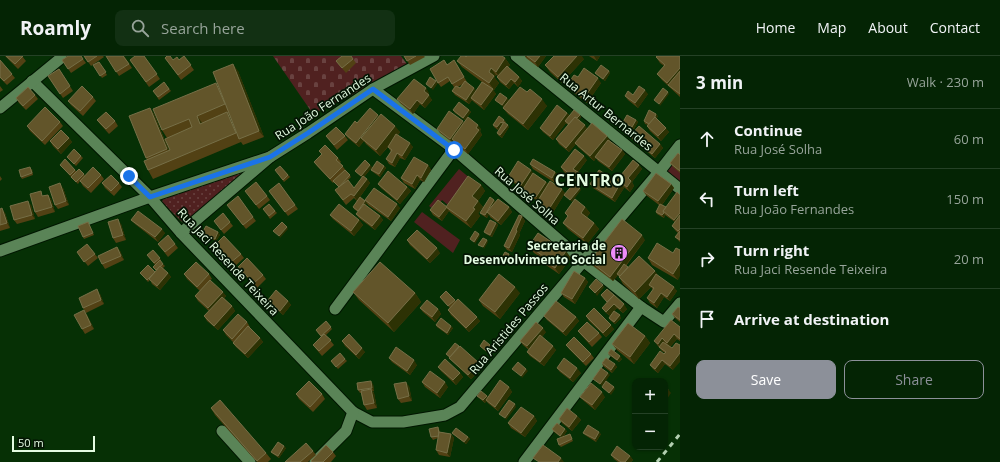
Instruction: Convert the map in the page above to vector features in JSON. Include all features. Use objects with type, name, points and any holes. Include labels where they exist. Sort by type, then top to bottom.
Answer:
[{"type":"street","name":"Rua João Fernandes","points":[[181,233],[270,157],[373,89],[434,56]]},
{"type":"street","name":"Rua Artur Bernardes","points":[[516,56],[680,189]]},
{"type":"street","points":[[0,108],[62,57]]},
{"type":"street","name":"Rua Jaci Resende Teixeira","points":[[32,81],[150,197],[181,233],[353,412]]},
{"type":"street","name":"Rua José Solha","points":[[373,89],[454,150],[584,261],[641,307],[664,322],[680,303]]},
{"type":"street","name":"Rua Aristides Passos","points":[[353,412],[372,422],[403,422],[445,415],[460,407],[659,172],[680,145]]},
{"type":"street","points":[[335,309],[454,150]]},
{"type":"street","name":"Rua João Fernandes","points":[[0,251],[150,197],[270,157]]},
{"type":"street","points":[[524,462],[641,307]]},
{"type":"street","points":[[315,462],[346,431],[353,412]]},
{"type":"street","points":[[222,431],[250,462]]},
{"type":"green space","points":[[273,56],[401,56],[409,67],[313,114]]},
{"type":"green space","points":[[680,151],[680,186],[662,173]]},
{"type":"green space","points":[[459,169],[471,179],[449,206],[442,200],[434,210],[429,206]]},
{"type":"green space","points":[[247,171],[186,224],[182,222],[162,202],[164,197]]},
{"type":"green space","points":[[422,212],[460,240],[453,253],[414,222]]},
{"type":"building","points":[[6,56],[23,56],[15,64]]},
{"type":"building","points":[[68,56],[81,56],[83,59],[68,69],[62,60]]},
{"type":"building","points":[[84,56],[97,56],[88,62]]},
{"type":"building","points":[[106,56],[123,56],[129,64],[116,72]]},
{"type":"building","points":[[135,56],[144,56],[157,74],[146,82],[130,60]]},
{"type":"building","points":[[170,56],[173,60],[177,57],[179,60],[184,56],[191,65],[178,75],[165,58]]},
{"type":"building","points":[[342,56],[351,56],[353,59],[342,68],[336,61]]},
{"type":"building","points":[[404,56],[416,56],[407,61]]},
{"type":"building","points":[[461,56],[502,56],[505,58],[496,72],[491,68],[489,72],[494,76],[489,83],[457,61]]},
{"type":"building","points":[[527,56],[540,56],[535,62]]},
{"type":"building","points":[[554,56],[577,56],[558,77],[545,65]]},
{"type":"building","points":[[680,56],[680,68],[667,83],[657,74],[665,65],[656,57]]},
{"type":"building","points":[[0,60],[12,74],[4,81],[0,77]]},
{"type":"building","points":[[444,60],[447,65],[454,60],[464,77],[452,84],[448,77],[438,83],[430,69]]},
{"type":"building","points":[[99,62],[106,72],[100,76],[93,65]]},
{"type":"building","points":[[233,64],[259,131],[239,139],[213,72]]},
{"type":"building","points":[[601,65],[609,71],[603,79],[595,73]]},
{"type":"building","points":[[507,66],[519,77],[515,82],[511,79],[506,85],[497,77]]},
{"type":"building","points":[[584,68],[598,78],[584,98],[566,86],[574,75],[578,77]]},
{"type":"building","points":[[59,69],[70,86],[60,94],[48,76]]},
{"type":"building","points":[[680,71],[680,94],[668,85]]},
{"type":"building","points":[[430,77],[436,81],[431,88],[426,84]]},
{"type":"building","points":[[414,79],[426,88],[424,91],[429,95],[422,104],[417,100],[410,109],[397,99]]},
{"type":"building","points":[[465,81],[474,88],[466,100],[452,91],[456,86],[460,88]]},
{"type":"building","points":[[164,82],[169,89],[158,97],[153,91]]},
{"type":"building","points":[[482,82],[493,89],[481,105],[471,98]]},
{"type":"building","points":[[216,83],[225,104],[197,116],[200,124],[227,112],[236,133],[148,170],[144,161],[170,150],[165,139],[192,127],[189,119],[162,130],[153,109]]},
{"type":"building","points":[[82,86],[93,97],[80,111],[68,101]]},
{"type":"building","points":[[639,86],[645,90],[635,103],[625,96],[628,91],[633,95]]},
{"type":"building","points":[[28,87],[35,95],[23,106],[16,98]]},
{"type":"building","points":[[520,87],[527,92],[530,89],[542,99],[523,124],[503,108]]},
{"type":"building","points":[[663,88],[668,92],[659,104],[654,100]]},
{"type":"building","points":[[500,93],[507,98],[502,105],[495,100]]},
{"type":"building","points":[[459,102],[469,110],[463,118],[453,110]]},
{"type":"building","points":[[557,105],[567,113],[550,136],[540,128]]},
{"type":"building","points":[[45,107],[60,122],[42,141],[27,126]]},
{"type":"building","points":[[150,108],[167,149],[146,158],[129,116]]},
{"type":"building","points":[[370,108],[378,115],[356,143],[345,134],[355,121],[357,123]]},
{"type":"building","points":[[574,110],[580,115],[577,118],[575,117],[569,124],[565,121]]},
{"type":"building","points":[[649,110],[656,114],[654,119],[649,124],[644,121]]},
{"type":"building","points":[[449,111],[463,121],[450,139],[437,129]]},
{"type":"building","points":[[106,112],[115,121],[106,129],[97,120]]},
{"type":"building","points":[[381,114],[395,126],[376,150],[361,138]]},
{"type":"building","points":[[627,115],[636,120],[632,127],[623,122]]},
{"type":"building","points":[[499,116],[504,120],[497,127],[493,125]]},
{"type":"building","points":[[468,117],[478,125],[476,128],[479,130],[465,149],[452,139]]},
{"type":"building","points":[[575,117],[585,125],[566,148],[556,139]]},
{"type":"building","points":[[655,117],[666,128],[658,136],[647,126]]},
{"type":"building","points":[[504,122],[508,125],[500,135],[497,133]]},
{"type":"building","points":[[592,123],[607,136],[590,156],[575,143]]},
{"type":"building","points":[[639,126],[660,144],[652,154],[630,136]]},
{"type":"building","points":[[336,127],[345,136],[334,145],[326,136]]},
{"type":"building","points":[[61,130],[69,138],[58,149],[50,141]]},
{"type":"building","points":[[396,134],[410,143],[402,156],[397,153],[392,163],[386,159],[392,150],[388,147]]},
{"type":"building","points":[[608,140],[622,150],[609,167],[595,157]]},
{"type":"building","points":[[325,145],[338,158],[336,160],[343,166],[330,179],[314,162],[322,154],[319,151]]},
{"type":"building","points":[[74,149],[81,156],[74,164],[67,157]]},
{"type":"building","points":[[575,149],[584,156],[573,169],[581,174],[577,180],[561,167]]},
{"type":"building","points":[[678,153],[680,155],[680,171],[670,163]]},
{"type":"building","points":[[414,157],[428,165],[421,178],[417,175],[412,184],[401,178]]},
{"type":"building","points":[[65,159],[75,170],[70,175],[60,165]]},
{"type":"building","points":[[533,159],[555,172],[552,178],[530,164]]},
{"type":"building","points":[[365,160],[370,165],[361,176],[355,171]]},
{"type":"building","points":[[633,160],[639,165],[628,178],[631,181],[627,187],[617,180]]},
{"type":"building","points":[[377,161],[384,166],[379,174],[371,170]]},
{"type":"building","points":[[518,161],[531,170],[521,185],[508,177]]},
{"type":"building","points":[[280,166],[288,175],[283,180],[275,170]]},
{"type":"building","points":[[30,167],[32,173],[21,177],[19,170]]},
{"type":"building","points":[[93,167],[101,175],[88,188],[80,181]]},
{"type":"building","points":[[79,169],[84,174],[76,182],[71,177]]},
{"type":"building","points":[[345,170],[350,175],[339,187],[333,181]]},
{"type":"building","points":[[599,170],[620,184],[612,198],[590,184]]},
{"type":"building","points":[[388,171],[407,187],[397,200],[378,184]]},
{"type":"building","points":[[533,173],[546,182],[536,197],[523,189]]},
{"type":"building","points":[[656,173],[671,184],[658,201],[643,191]]},
{"type":"building","points":[[111,175],[119,183],[111,191],[102,183]]},
{"type":"building","points":[[363,176],[367,179],[354,196],[351,194],[343,200],[335,190],[348,180],[354,188]]},
{"type":"building","points":[[468,176],[481,185],[472,196],[478,201],[473,208],[475,209],[466,221],[446,207]]},
{"type":"building","points":[[550,181],[562,189],[549,209],[537,202]]},
{"type":"building","points":[[256,182],[267,196],[256,205],[245,191]]},
{"type":"building","points":[[60,183],[66,201],[55,205],[49,187]]},
{"type":"building","points":[[279,183],[295,205],[285,212],[269,191]]},
{"type":"building","points":[[574,183],[580,188],[570,200],[564,195]]},
{"type":"building","points":[[374,188],[397,204],[388,217],[365,200]]},
{"type":"building","points":[[41,191],[42,196],[48,195],[52,207],[35,212],[30,194]]},
{"type":"building","points":[[677,192],[680,195],[680,213],[674,220],[663,211]]},
{"type":"building","points":[[238,196],[253,217],[243,225],[227,205]]},
{"type":"building","points":[[360,197],[365,201],[358,211],[353,207]]},
{"type":"building","points":[[490,197],[494,200],[485,215],[480,213]]},
{"type":"building","points":[[498,199],[509,207],[498,221],[487,212]]},
{"type":"building","points":[[575,199],[585,207],[581,213],[594,223],[583,238],[563,223],[568,216],[565,213]]},
{"type":"building","points":[[438,200],[447,207],[439,217],[430,210]]},
{"type":"building","points":[[28,201],[32,215],[14,220],[10,206]]},
{"type":"building","points":[[269,204],[275,211],[269,216],[263,209]]},
{"type":"building","points":[[339,204],[359,220],[351,231],[330,215]]},
{"type":"building","points":[[364,204],[380,216],[372,226],[356,214]]},
{"type":"building","points":[[660,204],[666,207],[662,215],[656,212]]},
{"type":"building","points":[[2,208],[7,223],[0,225],[0,209]]},
{"type":"building","points":[[138,211],[162,229],[155,237],[131,220]]},
{"type":"building","points":[[223,213],[230,222],[221,230],[214,221]]},
{"type":"building","points":[[519,215],[522,216],[509,248],[504,246]]},
{"type":"building","points":[[680,215],[680,229],[678,231],[672,226]]},
{"type":"building","points":[[118,219],[123,235],[113,238],[108,222]]},
{"type":"building","name":"Secretaria de Desenvolvimento Social","points":[[622,219],[642,235],[610,277],[590,261]]},
{"type":"building","points":[[490,220],[496,223],[490,235],[484,232]]},
{"type":"building","points":[[88,222],[93,233],[83,237],[78,226]]},
{"type":"building","points":[[282,222],[287,227],[279,236],[273,231]]},
{"type":"building","points":[[206,226],[218,232],[215,239],[202,233]]},
{"type":"building","points":[[417,230],[437,248],[427,259],[407,240]]},
{"type":"building","points":[[475,231],[479,234],[474,242],[470,239]]},
{"type":"building","points":[[680,231],[680,240],[675,237]]},
{"type":"building","points":[[538,233],[553,243],[552,245],[556,248],[558,246],[566,251],[555,268],[542,259],[543,256],[529,246]]},
{"type":"building","points":[[168,235],[175,244],[165,252],[158,244]]},
{"type":"building","points":[[224,236],[241,254],[230,263],[214,246]]},
{"type":"building","points":[[483,238],[487,240],[483,247],[478,245]]},
{"type":"building","points":[[657,243],[673,253],[676,248],[680,250],[680,263],[673,274],[648,258]]},
{"type":"building","points":[[87,244],[95,254],[84,262],[77,252]]},
{"type":"building","points":[[117,247],[121,256],[102,264],[98,256]]},
{"type":"building","points":[[153,250],[160,258],[154,263],[147,255]]},
{"type":"building","points":[[505,252],[509,254],[506,260],[502,257]]},
{"type":"building","points":[[639,256],[655,271],[635,292],[619,277]]},
{"type":"building","points":[[247,258],[263,275],[254,283],[238,267]]},
{"type":"building","points":[[160,260],[163,264],[156,270],[153,267]]},
{"type":"building","points":[[196,262],[209,274],[197,287],[184,274]]},
{"type":"building","points":[[380,262],[415,293],[388,323],[353,292]]},
{"type":"building","points":[[624,264],[628,267],[620,276],[617,274]]},
{"type":"building","points":[[148,265],[155,272],[147,280],[140,273]]},
{"type":"building","points":[[160,266],[168,273],[157,286],[149,279]]},
{"type":"building","points":[[574,271],[585,278],[572,299],[561,293]]},
{"type":"building","points":[[499,274],[515,287],[495,312],[479,300]]},
{"type":"building","points":[[656,274],[674,287],[667,297],[661,293],[654,303],[647,298],[654,288],[649,285]]},
{"type":"building","points":[[596,279],[603,285],[595,293],[589,287]]},
{"type":"building","points":[[210,280],[223,292],[208,308],[195,296]]},
{"type":"building","points":[[97,289],[101,300],[83,308],[79,298]]},
{"type":"building","points":[[607,289],[614,295],[607,302],[601,295]]},
{"type":"building","points":[[276,290],[288,301],[280,311],[268,300]]},
{"type":"building","points":[[446,291],[455,300],[448,306],[440,297]]},
{"type":"building","points":[[614,295],[624,304],[620,309],[614,304],[606,312],[602,308]]},
{"type":"building","points":[[222,297],[232,306],[214,326],[204,316]]},
{"type":"building","points":[[458,299],[477,317],[466,328],[448,310]]},
{"type":"building","points":[[427,300],[438,309],[432,317],[420,308]]},
{"type":"building","points":[[556,301],[576,317],[563,332],[544,316]]},
{"type":"building","points":[[678,307],[680,308],[680,320],[672,314]]},
{"type":"building","points":[[594,308],[611,325],[603,333],[586,316]]},
{"type":"building","points":[[84,310],[91,325],[82,329],[74,315]]},
{"type":"building","points":[[614,311],[620,315],[614,322],[609,318]]},
{"type":"building","points":[[238,314],[247,322],[232,339],[223,330]]},
{"type":"building","points":[[441,318],[451,326],[447,333],[436,325]]},
{"type":"building","points":[[671,320],[680,327],[680,339],[674,334],[667,343],[662,338],[658,344],[654,341]]},
{"type":"building","points":[[326,321],[331,327],[321,336],[316,330]]},
{"type":"building","points":[[536,322],[543,328],[527,346],[520,341]]},
{"type":"building","points":[[587,322],[599,333],[589,342],[578,331]]},
{"type":"building","points":[[628,323],[645,336],[630,357],[612,344]]},
{"type":"building","points":[[248,326],[260,338],[245,354],[233,343]]},
{"type":"building","points":[[324,334],[331,340],[319,351],[313,345]]},
{"type":"building","points":[[349,334],[362,348],[356,355],[342,341]]},
{"type":"building","points":[[540,335],[553,346],[540,362],[527,352]]},
{"type":"building","points":[[574,337],[591,354],[583,362],[566,345]]},
{"type":"building","points":[[484,340],[490,345],[486,351],[480,346]]},
{"type":"building","points":[[663,342],[672,348],[676,343],[680,345],[680,353],[670,366],[662,360],[655,369],[650,365],[660,351],[664,354],[666,352],[659,347]]},
{"type":"building","points":[[455,343],[459,346],[450,357],[446,354]]},
{"type":"building","points":[[460,346],[479,363],[468,375],[449,358]]},
{"type":"building","points":[[396,347],[414,360],[407,371],[389,358]]},
{"type":"building","points":[[611,349],[620,356],[617,360],[608,353]]},
{"type":"building","points":[[340,353],[345,359],[336,367],[331,361]]},
{"type":"building","points":[[564,358],[577,368],[570,378],[557,368]]},
{"type":"building","points":[[606,358],[615,364],[611,370],[602,363]]},
{"type":"building","points":[[445,359],[460,373],[453,380],[438,367]]},
{"type":"building","points":[[518,362],[526,369],[521,376],[512,369]]},
{"type":"building","points":[[601,368],[608,373],[600,384],[593,379]]},
{"type":"building","points":[[430,371],[445,382],[437,393],[422,382]]},
{"type":"building","points":[[500,380],[509,387],[495,407],[486,400]]},
{"type":"building","points":[[309,381],[322,394],[310,407],[296,394]]},
{"type":"building","points":[[371,381],[372,388],[358,390],[357,383]]},
{"type":"building","points":[[606,381],[614,387],[609,393],[602,387]]},
{"type":"building","points":[[406,382],[409,396],[398,399],[394,384]]},
{"type":"building","points":[[591,383],[602,392],[592,405],[580,397]]},
{"type":"building","points":[[371,389],[374,403],[364,405],[361,391]]},
{"type":"building","points":[[481,391],[487,396],[483,400],[477,396]]},
{"type":"building","points":[[220,400],[266,453],[257,461],[211,408]]},
{"type":"building","points":[[509,400],[515,404],[505,418],[499,414]]},
{"type":"building","points":[[521,407],[534,416],[521,433],[508,423]]},
{"type":"building","points":[[567,408],[577,416],[569,427],[559,419]]},
{"type":"building","points":[[557,423],[565,429],[560,436],[552,429]]},
{"type":"building","points":[[588,425],[599,432],[595,439],[583,433]]},
{"type":"building","points":[[438,427],[439,436],[431,437],[429,429]]},
{"type":"building","points":[[456,428],[468,437],[464,442],[452,433]]},
{"type":"building","points":[[439,432],[451,434],[447,453],[436,450]]},
{"type":"building","points":[[570,434],[572,439],[559,445],[557,439]]},
{"type":"building","points":[[278,442],[284,446],[278,456],[271,452]]},
{"type":"building","points":[[306,443],[313,451],[300,462],[285,462]]},
{"type":"building","points":[[326,445],[333,452],[323,462],[312,462],[311,461]]},
{"type":"building","points":[[543,445],[561,458],[558,462],[539,462],[533,458]]},
{"type":"building","points":[[617,446],[630,456],[625,462],[621,462],[611,455]]},
{"type":"railway","points":[[657,462],[680,434]]},
{"type":"place","name":"Secretaria de Desenvolvimento Social","points":[[619,253]]},
{"type":"district","name":"CENTRO","points":[[590,180]]},
{"type":"route","points":[[129,176],[150,197],[270,157],[373,89],[454,150]]}]
